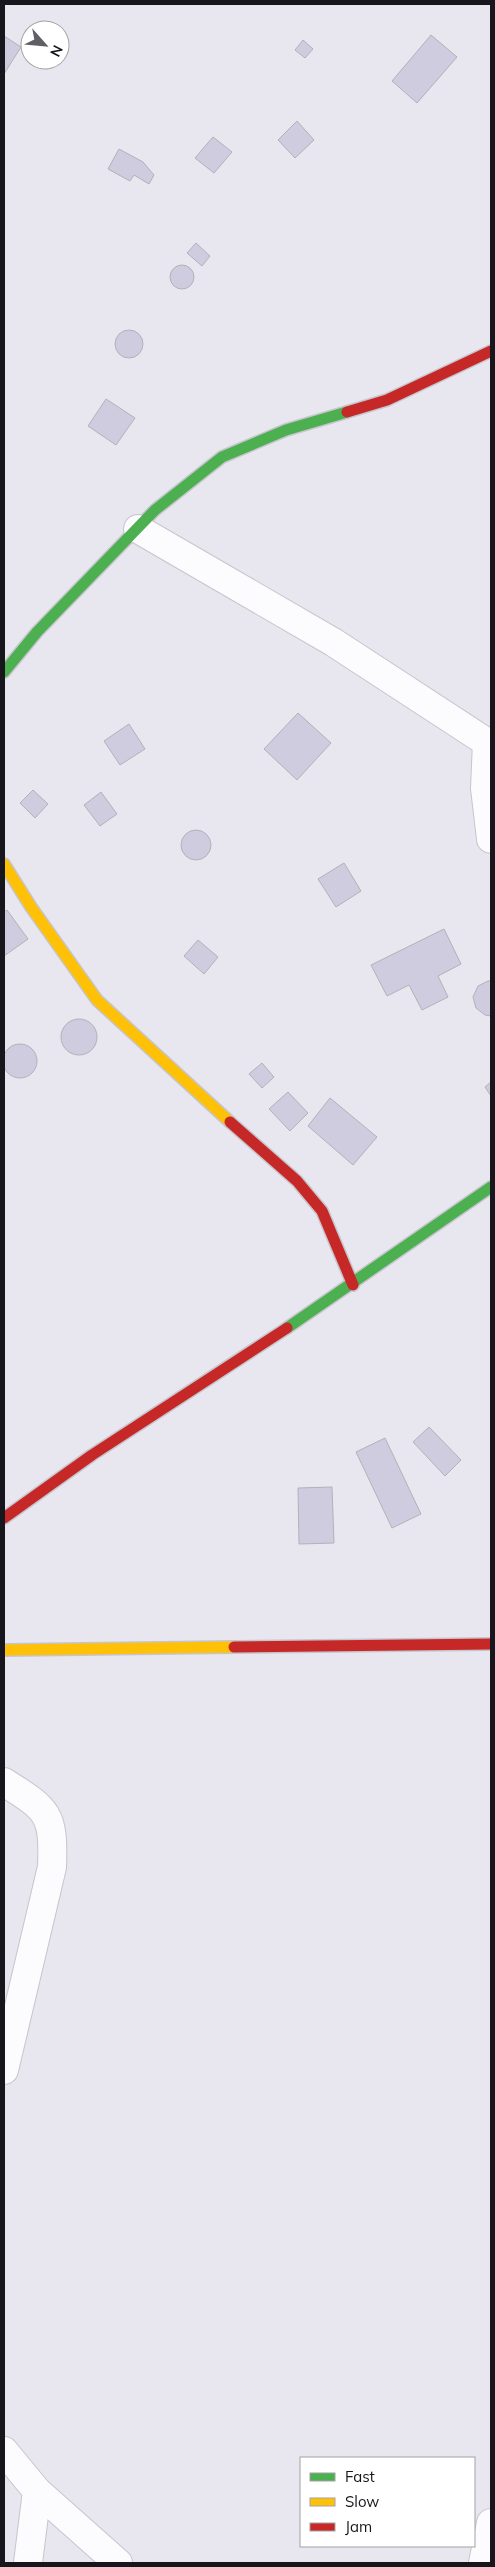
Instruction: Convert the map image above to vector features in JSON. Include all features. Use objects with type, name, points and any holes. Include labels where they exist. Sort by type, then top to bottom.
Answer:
[{"type":"street","points":[[4,672],[37,632],[155,510],[222,457],[286,430],[387,400],[491,351]]},
{"type":"street","points":[[138,529],[333,642],[489,743],[485,788],[491,839]]},
{"type":"street","points":[[4,864],[31,907],[97,1000],[184,1082],[297,1181],[322,1211],[353,1285]]},
{"type":"street","points":[[4,1518],[92,1455],[353,1285],[491,1186]]},
{"type":"street","points":[[4,1650],[491,1644]]},
{"type":"street","points":[[4,1782],[42,1807],[53,1834],[52,1867],[4,2070]]},
{"type":"street","points":[[4,2452],[37,2491],[118,2563]]},
{"type":"street","points":[[28,2563],[37,2491]]},
{"type":"street","points":[[483,2563],[491,2524]]},
{"type":"building","points":[[431,35],[457,57],[417,103],[392,81]]},
{"type":"building","points":[[4,36],[20,46],[20,49],[4,74]]},
{"type":"building","points":[[303,40],[313,49],[305,58],[295,50]]},
{"type":"building","points":[[297,121],[314,140],[295,158],[278,140]]},
{"type":"building","points":[[213,137],[232,152],[214,173],[195,158]]},
{"type":"building","points":[[119,149],[143,162],[154,175],[149,184],[134,175],[130,181],[108,169]]},
{"type":"building","points":[[196,243],[210,256],[202,266],[187,253]]},
{"type":"building","points":[[182,265],[191,268],[194,277],[191,286],[182,289],[173,286],[170,277],[173,268]]},
{"type":"building","points":[[129,330],[139,334],[143,344],[139,354],[129,358],[119,354],[115,344],[119,334]]},
{"type":"building","points":[[106,399],[135,418],[116,445],[88,426]]},
{"type":"building","points":[[298,713],[331,743],[297,780],[264,749]]},
{"type":"building","points":[[129,724],[145,749],[120,765],[104,741]]},
{"type":"building","points":[[33,790],[48,804],[35,818],[20,803]]},
{"type":"building","points":[[101,792],[117,814],[100,826],[84,805]]},
{"type":"building","points":[[196,830],[207,834],[211,845],[207,856],[196,860],[185,856],[181,845],[185,834]]},
{"type":"building","points":[[344,863],[361,891],[336,907],[318,879]]},
{"type":"building","points":[[7,910],[28,939],[4,956],[4,912]]},
{"type":"building","points":[[444,929],[461,964],[438,976],[448,997],[422,1010],[409,985],[387,996],[371,965]]},
{"type":"building","points":[[198,940],[218,957],[204,974],[184,956]]},
{"type":"building","points":[[491,981],[491,1016],[485,1015],[476,1008],[473,997],[478,986]]},
{"type":"building","points":[[79,1019],[86,1020],[92,1024],[96,1030],[96,1044],[92,1050],[86,1054],[79,1055],[72,1054],[66,1050],[62,1044],[61,1037],[62,1030],[66,1024],[72,1020]]},
{"type":"building","points":[[20,1044],[27,1045],[32,1049],[36,1054],[36,1068],[32,1073],[27,1077],[20,1078],[13,1077],[8,1073],[4,1068],[3,1061],[4,1054],[8,1049],[13,1045]]},
{"type":"building","points":[[262,1063],[274,1077],[262,1088],[249,1074]]},
{"type":"building","points":[[491,1082],[491,1096],[485,1087]]},
{"type":"building","points":[[288,1092],[308,1113],[290,1131],[269,1109]]},
{"type":"building","points":[[330,1098],[377,1137],[353,1165],[308,1126]]},
{"type":"building","points":[[429,1427],[461,1460],[445,1476],[413,1442]]},
{"type":"building","points":[[385,1438],[421,1514],[392,1528],[356,1452]]},
{"type":"building","points":[[332,1487],[334,1543],[299,1544],[298,1488]]},
{"type":"traffic: fast","points":[[4,672],[37,632],[155,510],[222,457],[286,430],[347,412]]},
{"type":"traffic: fast","points":[[287,1328],[491,1187]]},
{"type":"traffic: slow","points":[[4,864],[31,907],[97,1000],[230,1122]]},
{"type":"traffic: slow","points":[[4,1650],[234,1647]]},
{"type":"traffic: jam","points":[[347,412],[387,400],[491,351]]},
{"type":"traffic: jam","points":[[230,1122],[297,1181],[322,1211],[353,1285]]},
{"type":"traffic: jam","points":[[4,1518],[92,1455],[287,1328]]},
{"type":"traffic: jam","points":[[234,1647],[491,1644]]}]
